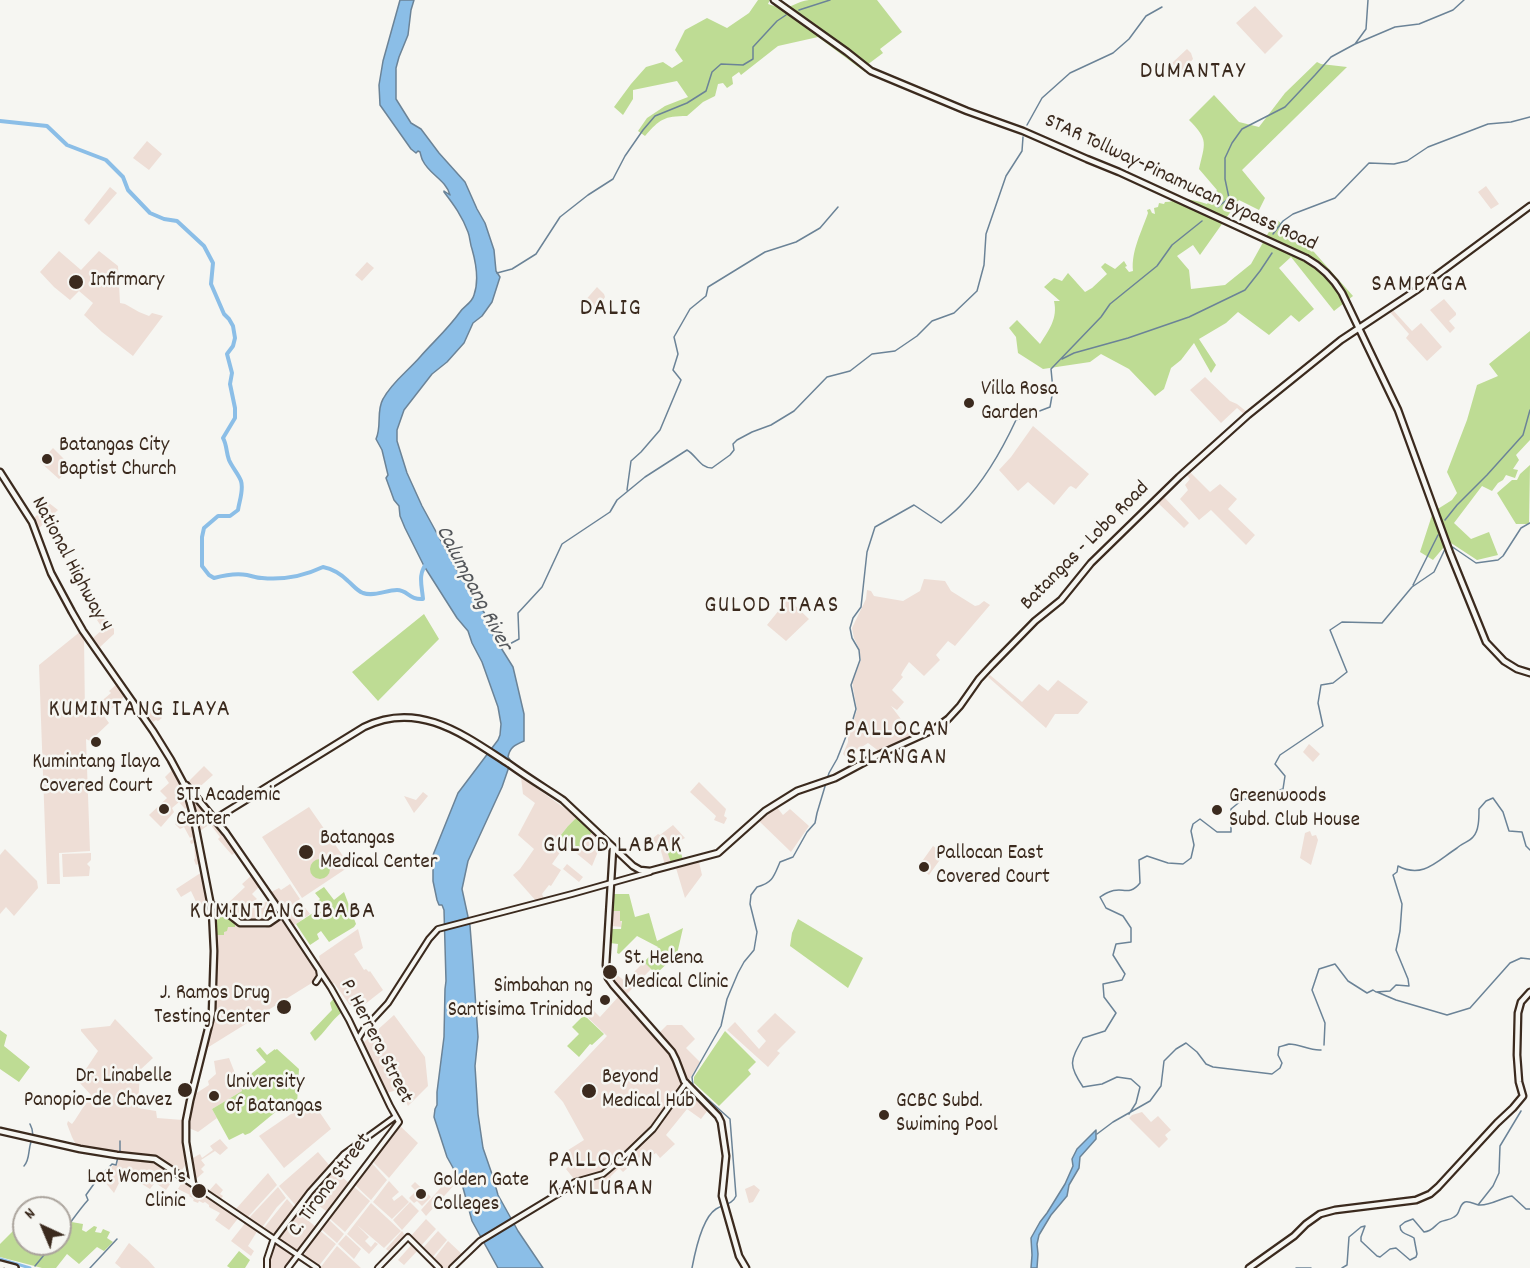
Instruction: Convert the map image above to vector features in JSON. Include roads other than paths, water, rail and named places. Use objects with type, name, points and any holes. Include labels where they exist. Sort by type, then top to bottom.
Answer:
[{"type":"highway","points":[[0,1266],[15,1268]]},
{"type":"main road","name":"STAR Tollway-Pinamucan Bypass Road","points":[[774,0],[871,71],[1119,171],[1312,261],[1322,268],[1335,282],[1398,410],[1450,553],[1486,642],[1504,661],[1517,669],[1530,673]]},
{"type":"main road","name":"Batangas - Lobo Road","points":[[650,872],[718,853],[771,807],[801,789],[845,774],[876,756],[926,734],[945,721],[960,706],[990,666],[1034,622],[1059,602],[1091,563],[1179,477],[1248,415],[1333,347],[1418,289],[1530,206]]},
{"type":"main road","name":"National Highway 4","points":[[0,472],[32,522],[51,573],[81,628],[153,731],[189,792],[215,819],[282,914]]},
{"type":"main road","points":[[215,819],[360,729],[384,718],[414,717],[433,721],[486,749],[568,803],[633,866],[650,872]]},
{"type":"main road","points":[[189,792],[211,905],[214,950],[213,1009],[187,1115],[186,1136],[193,1184]]},
{"type":"main road","points":[[613,849],[606,965],[608,978],[672,1052],[686,1083],[721,1122],[726,1156],[723,1202],[739,1256],[746,1268]]},
{"type":"main road","points":[[357,1037],[384,1009],[429,939],[439,930],[650,872]]},
{"type":"main road","points":[[211,905],[221,908],[240,923],[268,923],[282,914]]},
{"type":"main road","name":"P. Herrera Street","points":[[282,914],[324,977],[399,1122]]},
{"type":"main road","points":[[316,982],[320,976],[319,969]]},
{"type":"main road","points":[[1250,1268],[1320,1214],[1335,1210],[1409,1202],[1430,1194],[1523,1096],[1519,1082],[1518,1013],[1521,1002],[1530,992]]},
{"type":"main road","points":[[452,1268],[480,1240],[575,1182],[601,1175],[653,1129],[686,1083]]},
{"type":"main road","points":[[267,1268],[269,1251],[274,1239],[310,1192],[351,1148],[395,1117]]},
{"type":"main road","name":"C. Tirona Street","points":[[288,1268],[399,1122]]},
{"type":"main road","points":[[0,1131],[88,1151],[155,1159],[317,1268]]},
{"type":"main road","points":[[180,1174],[186,1171],[190,1164]]},
{"type":"main road","points":[[378,1268],[408,1237],[439,1268]]},
{"type":"water","points":[[400,0],[414,0],[408,35],[396,68],[396,99],[411,123],[421,129],[465,182],[485,223],[494,250],[496,271],[500,277],[492,302],[482,316],[473,323],[464,343],[447,362],[432,374],[404,410],[397,430],[397,441],[407,473],[422,506],[458,572],[487,617],[493,635],[513,667],[524,714],[524,741],[510,751],[508,757],[511,761],[502,787],[468,861],[462,889],[470,926],[478,1037],[475,1066],[483,1148],[498,1195],[518,1231],[543,1268],[498,1268],[472,1221],[462,1184],[447,1157],[434,1117],[444,1037],[446,981],[444,910],[437,900],[433,881],[433,855],[458,793],[498,740],[501,724],[498,707],[468,631],[457,618],[424,566],[405,528],[399,506],[394,500],[386,478],[388,475],[382,450],[376,439],[380,408],[387,393],[472,300],[477,278],[469,234],[444,192],[450,195],[448,190],[426,166],[420,152],[416,153],[411,149],[380,105],[379,85],[383,61]]},
{"type":"water","points":[[1096,1130],[1096,1139],[1080,1157],[1079,1168],[1069,1185],[1067,1196],[1051,1215],[1039,1235],[1037,1268],[1031,1268],[1031,1238],[1065,1184],[1077,1149]]},
{"type":"waterway","points":[[799,10],[830,0]]},
{"type":"waterway","points":[[1218,207],[1229,198],[1225,179],[1225,158],[1242,129],[1285,107],[1331,57],[1355,44],[1366,29],[1368,0]]},
{"type":"waterway","points":[[1355,44],[1395,27],[1419,24],[1453,10],[1464,0]]},
{"type":"waterway","points":[[1027,125],[1042,98],[1070,73],[1113,53],[1129,39],[1146,16],[1162,7]]},
{"type":"waterway","points":[[497,273],[512,269],[536,254],[560,217],[613,179],[625,156],[655,116],[687,103],[706,91],[712,72],[721,64],[743,65],[753,59],[753,47],[777,21],[786,15]]},
{"type":"waterway","points":[[1273,234],[1283,221],[1293,214],[1335,198],[1369,163],[1394,164],[1407,161],[1428,147],[1488,124],[1511,122],[1530,117]]},
{"type":"waterway","points":[[0,121],[47,126],[67,145],[106,160],[123,177],[128,190],[150,213],[177,221],[204,246],[213,263],[211,284],[224,314],[233,326],[235,338],[227,354],[232,373],[230,384],[235,418],[223,438],[229,460],[240,479],[242,488],[238,510],[230,516],[218,516],[204,528],[202,566],[209,575],[214,578],[239,574],[260,578],[286,578],[323,567],[340,574],[363,593],[397,590],[423,599],[421,575],[428,562]]},
{"type":"waterway","name":"Calumpang River","points":[[502,648],[519,639],[518,613],[542,587],[562,544],[610,512],[617,500],[645,477],[687,450],[701,464],[712,468],[730,455],[734,450],[733,444],[737,440],[771,425],[794,411],[827,377],[850,371],[872,354],[895,351],[917,336],[932,321],[954,313],[977,291],[984,265],[986,234],[1006,176],[1022,151],[1023,137]]},
{"type":"waterway","points":[[627,490],[631,461],[660,430],[681,380],[673,370],[678,354],[674,337],[690,309],[706,296],[708,287],[765,252],[796,242],[820,228],[838,207]]},
{"type":"waterway","points":[[692,1268],[700,1236],[711,1213],[730,1203],[736,1196],[730,1119],[693,1086],[692,1077],[721,1026],[727,999],[738,973],[754,950],[757,932],[750,904],[751,895],[757,887],[772,878],[780,862],[793,857],[807,832],[815,823],[829,773],[853,719],[856,709],[851,685],[860,660],[859,650],[852,638],[850,628],[853,618],[861,607],[867,552],[875,527],[914,505],[941,523],[957,509],[986,475],[1016,420],[1050,407],[1053,390],[1051,369],[1101,317],[1110,304],[1157,266],[1172,245],[1202,221]]},
{"type":"waterway","points":[[1062,359],[1074,353],[1128,338],[1189,317],[1245,290],[1272,253]]},
{"type":"waterway","points":[[1445,520],[1523,435],[1530,410]]},
{"type":"waterway","points":[[1450,546],[1476,563],[1498,560],[1521,528],[1530,523]]},
{"type":"waterway","points":[[1413,585],[1438,535]]},
{"type":"waterway","points":[[1129,1114],[1136,1103],[1140,1087],[1131,1079],[1117,1077],[1102,1084],[1083,1087],[1072,1063],[1083,1038],[1105,1031],[1116,1013],[1104,997],[1103,984],[1122,980],[1125,974],[1113,955],[1116,944],[1131,942],[1131,928],[1123,916],[1106,908],[1100,897],[1114,890],[1129,890],[1136,887],[1140,883],[1139,860],[1147,856],[1168,863],[1183,864],[1191,858],[1194,845],[1191,831],[1193,824],[1200,819],[1217,832],[1231,832],[1231,809],[1242,800],[1283,789],[1285,776],[1275,764],[1280,755],[1323,726],[1318,703],[1321,685],[1333,683],[1347,672],[1330,630],[1342,622],[1382,623],[1412,587],[1434,572],[1446,547]]},
{"type":"waterway","points":[[1324,1045],[1325,1023],[1312,990],[1319,969],[1335,964],[1348,981],[1367,993],[1373,990],[1376,992],[1390,991],[1396,985],[1409,986],[1396,950],[1402,904],[1393,875],[1397,872],[1398,866],[1415,870],[1429,867],[1470,840],[1478,828],[1479,809],[1486,801],[1493,798],[1503,812],[1509,831],[1522,832],[1526,846],[1530,850]]},
{"type":"waterway","points":[[1377,992],[1447,1015],[1470,1008],[1510,963],[1521,958],[1530,959]]},
{"type":"waterway","points":[[1097,1134],[1150,1101],[1161,1086],[1164,1061],[1186,1043],[1206,1064],[1213,1067],[1272,1074],[1280,1068],[1282,1063],[1278,1055],[1279,1047],[1289,1044],[1321,1050]]},
{"type":"waterway","points":[[1478,1205],[1493,1186],[1499,1173],[1500,1146],[1521,1111]]},
{"type":"waterway","points":[[30,1124],[33,1136]]},
{"type":"waterway","points":[[120,1141],[120,1151]]},
{"type":"waterway","points":[[24,1166],[31,1142]]},
{"type":"waterway","points":[[97,1180],[112,1164],[116,1165],[118,1157]]},
{"type":"waterway","points":[[72,1221],[88,1200],[86,1195],[96,1181]]},
{"type":"waterway","points":[[1342,1268],[1347,1265],[1349,1237],[1361,1227],[1365,1226],[1361,1241],[1377,1256],[1380,1257],[1390,1249],[1396,1248],[1410,1260],[1417,1254],[1414,1238],[1400,1229],[1405,1222],[1413,1219],[1424,1232],[1456,1216],[1465,1202],[1483,1205],[1512,1196],[1526,1209],[1530,1209]]},
{"type":"waterway","points":[[90,1268],[117,1239]]},
{"type":"waterway","points":[[35,1266],[43,1256]]},
{"type":"waterway","points":[[0,1259],[30,1268]]},
{"type":"waterway","points":[[1296,1268],[1311,1268]]},
{"type":"place","name":"Infirmary","points":[[76,282]]},
{"type":"place","name":"Villa Rosa Garden","points":[[969,403]]},
{"type":"place","name":"Batangas City Baptist Church","points":[[47,459]]},
{"type":"place","name":"Kumintang Ilaya Covered Court","points":[[96,742]]},
{"type":"place","name":"STI Academic Center","points":[[164,809]]},
{"type":"place","name":"Greenwoods Subd. Club House","points":[[1217,810]]},
{"type":"place","name":"Batangas Medical Center","points":[[306,852]]},
{"type":"place","name":"Pallocan East Covered Court","points":[[924,867]]},
{"type":"place","name":"St. Helena Medical Clinic","points":[[610,972]]},
{"type":"place","name":"Simbahan ng Santisima Trinidad","points":[[605,1000]]},
{"type":"place","name":"J. Ramos Drug Testing Center","points":[[284,1007]]},
{"type":"place","name":"Dr. Linabelle Panopio-de Chavez","points":[[185,1090]]},
{"type":"place","name":"Beyond Medical Hub","points":[[589,1091]]},
{"type":"place","name":"University of Batangas","points":[[214,1096]]},
{"type":"place","name":"GCBC Subd. Swiming Pool","points":[[884,1115]]},
{"type":"place","name":"Lat Women's Clinic","points":[[199,1191]]},
{"type":"place","name":"Golden Gate Colleges","points":[[421,1194]]},
{"type":"district","name":"DUMANTAY","points":[[1193,74]]},
{"type":"district","name":"SAMPAGA","points":[[1420,287]]},
{"type":"district","name":"DALIG","points":[[611,311]]},
{"type":"district","name":"GULOD ITAAS","points":[[772,608]]},
{"type":"district","name":"KUMINTANG ILAYA","points":[[140,712]]},
{"type":"district","name":"PALLOCAN SILANGAN","points":[[897,746]]},
{"type":"district","name":"GULOD LABAK","points":[[613,848]]},
{"type":"district","name":"KUMINTANG IBABA","points":[[283,914]]},
{"type":"district","name":"PALLOCAN KANLURAN","points":[[601,1177]]}]
